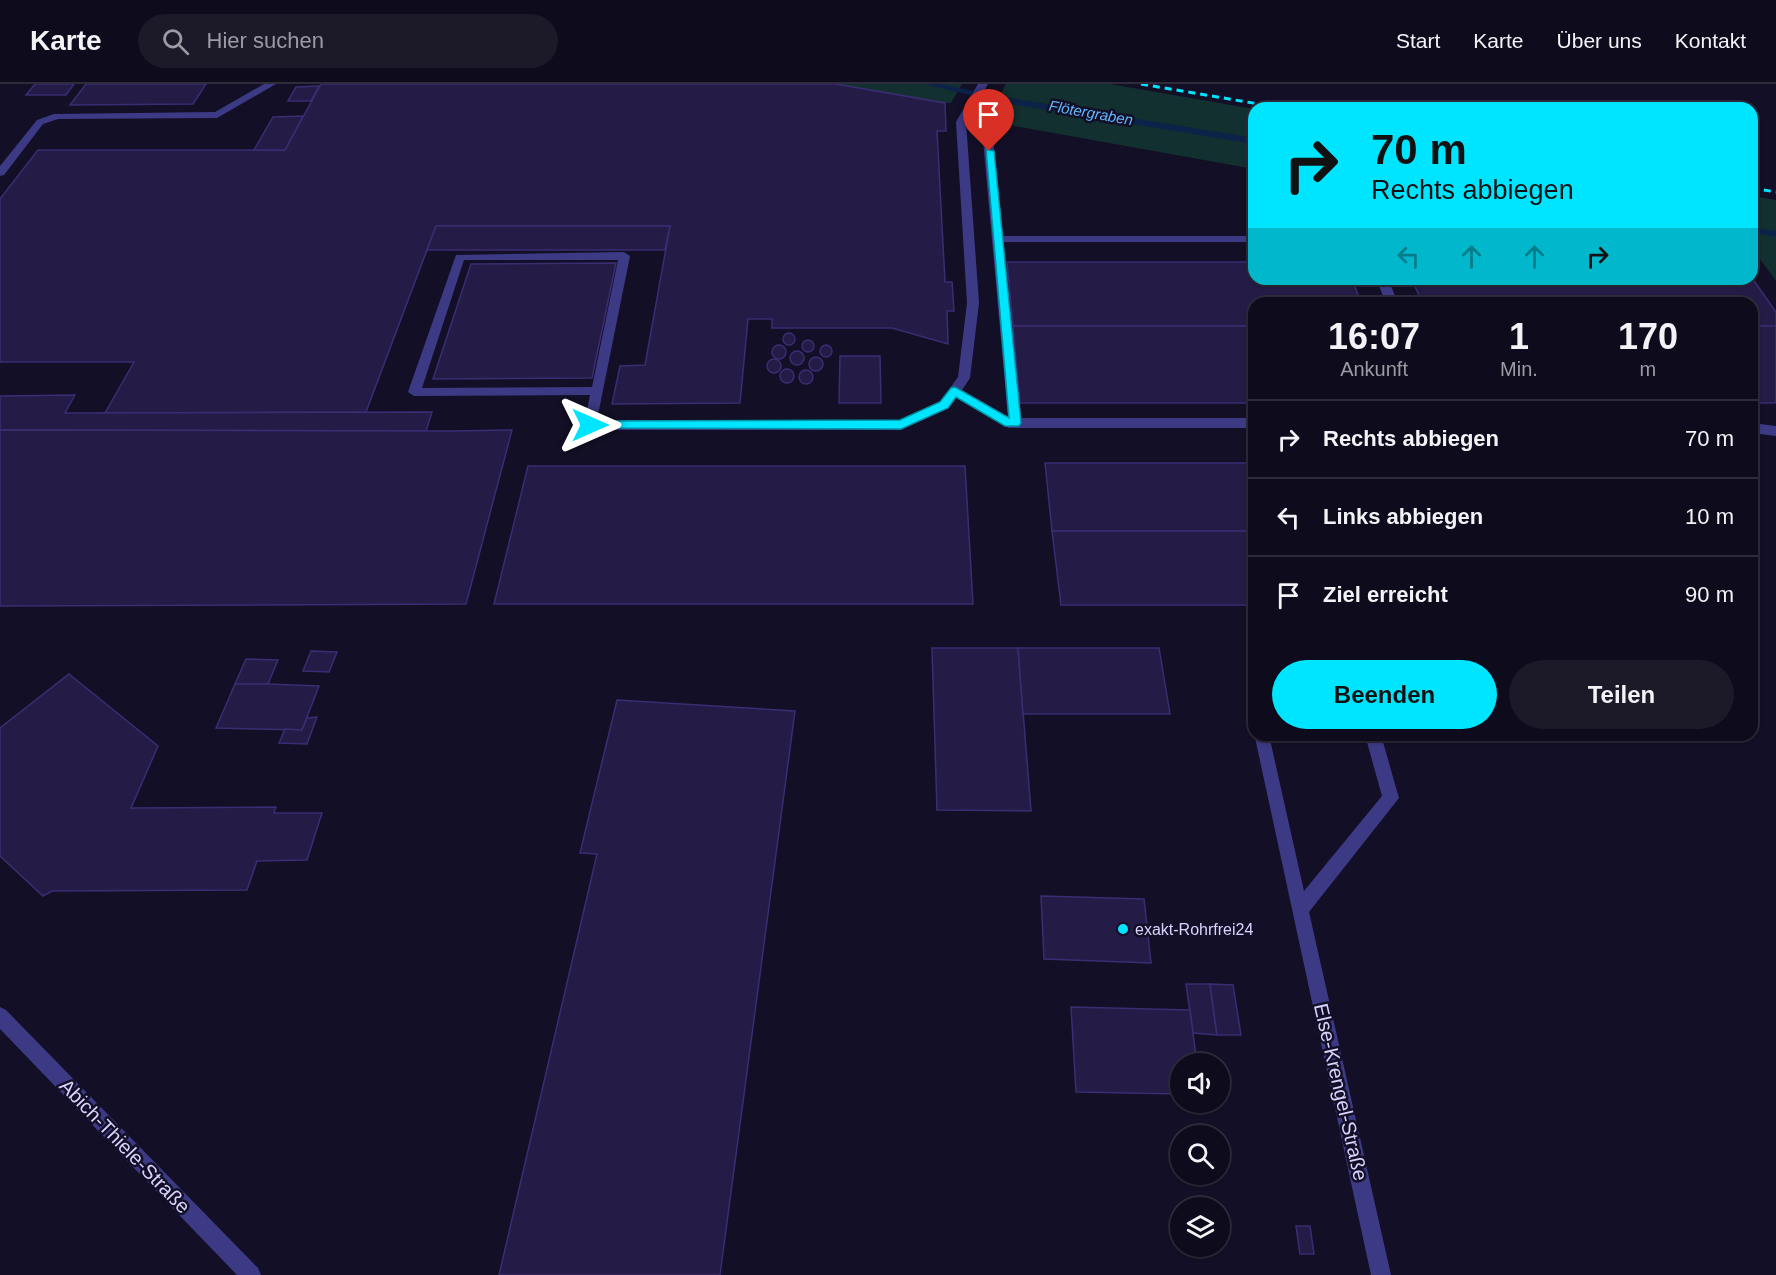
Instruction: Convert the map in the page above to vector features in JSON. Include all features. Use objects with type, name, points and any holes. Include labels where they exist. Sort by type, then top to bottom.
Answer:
[{"type":"street","points":[[0,173],[40,122],[57,116],[217,115],[271,84]]},
{"type":"street","points":[[597,391],[414,392],[460,256],[624,256],[597,391],[590,425],[901,424],[944,405],[964,378],[973,303],[961,122],[983,84]]},
{"type":"street","points":[[987,129],[1015,423]]},
{"type":"street","points":[[998,239],[1248,239]]},
{"type":"street","points":[[955,391],[1009,423],[1248,423]]},
{"type":"street","points":[[1758,429],[1776,431]]},
{"type":"street","name":"Else-Krengel-Straße","points":[[1262,741],[1381,1275]]},
{"type":"street","points":[[1300,909],[1391,798],[1375,741]]},
{"type":"street","name":"Abich-Thiele-Straße","points":[[0,1016],[251,1275]]},
{"type":"green space","points":[[836,84],[962,84],[951,103],[945,103]]},
{"type":"green space","points":[[1006,84],[1110,84],[1248,108],[1248,168],[986,121]]},
{"type":"green space","points":[[1758,197],[1776,200],[1776,281],[1758,259]]},
{"type":"building","points":[[35,84],[74,84],[66,95],[26,95]]},
{"type":"building","points":[[86,84],[206,84],[193,104],[70,105]]},
{"type":"building","points":[[321,84],[836,84],[945,103],[946,131],[937,131],[945,282],[952,282],[954,311],[947,311],[948,344],[892,328],[772,328],[772,319],[748,319],[740,403],[612,404],[620,366],[645,365],[670,226],[436,226],[366,412],[105,413],[134,362],[0,362],[0,199],[38,150],[285,150]]},
{"type":"building","points":[[319,86],[311,101],[288,101],[296,87]]},
{"type":"building","points":[[303,116],[285,150],[254,150],[273,117]]},
{"type":"building","points":[[436,226],[670,226],[665,250],[427,250]]},
{"type":"building","points":[[1007,262],[1248,262],[1248,285],[1354,285],[1359,297],[1248,297],[1248,326],[1013,326]]},
{"type":"building","points":[[616,263],[592,378],[433,379],[471,264]]},
{"type":"building","points":[[1414,285],[1757,285],[1776,312],[1776,326],[1758,326],[1758,297],[1420,297]]},
{"type":"building","points":[[1013,326],[1248,326],[1248,403],[1020,403]]},
{"type":"building","points":[[1758,326],[1776,326],[1776,403],[1758,403]]},
{"type":"building","points":[[791,333],[794,334],[794,344],[787,345],[784,344],[783,337],[784,334]]},
{"type":"building","points":[[810,340],[813,341],[813,351],[806,352],[803,351],[802,344],[803,341]]},
{"type":"building","points":[[779,345],[784,347],[786,352],[784,357],[779,359],[774,357],[772,352],[774,347]]},
{"type":"building","points":[[828,345],[831,346],[831,356],[824,357],[821,356],[820,349],[821,346]]},
{"type":"building","points":[[797,351],[802,353],[804,358],[802,363],[797,365],[792,363],[790,358],[792,353]]},
{"type":"building","points":[[840,356],[880,356],[881,403],[839,403]]},
{"type":"building","points":[[816,357],[821,359],[823,364],[821,369],[816,371],[811,369],[809,364],[811,359]]},
{"type":"building","points":[[774,359],[779,361],[781,366],[779,371],[774,373],[769,371],[767,366],[769,361]]},
{"type":"building","points":[[787,369],[792,371],[794,376],[792,381],[787,383],[782,381],[780,376],[782,371]]},
{"type":"building","points":[[806,370],[811,372],[813,377],[811,382],[806,384],[801,382],[799,377],[801,372]]},
{"type":"building","points":[[75,395],[65,413],[432,412],[426,431],[0,430],[0,396]]},
{"type":"building","points":[[0,430],[512,430],[466,604],[0,606]]},
{"type":"building","points":[[1045,463],[1248,463],[1248,531],[1052,531]]},
{"type":"building","points":[[528,466],[965,466],[973,604],[494,604]]},
{"type":"building","points":[[1052,531],[1248,531],[1248,605],[1061,605]]},
{"type":"building","points":[[932,648],[1018,648],[1031,811],[937,810]]},
{"type":"building","points":[[1018,648],[1159,648],[1170,714],[1023,714]]},
{"type":"building","points":[[311,651],[337,652],[329,672],[303,671]]},
{"type":"building","points":[[246,659],[278,660],[268,684],[235,684]]},
{"type":"building","points":[[69,674],[158,746],[131,808],[276,807],[274,813],[322,813],[307,860],[257,861],[247,890],[52,891],[43,896],[0,856],[0,728]]},
{"type":"building","points":[[235,684],[319,686],[302,730],[216,728]]},
{"type":"building","points":[[617,700],[795,711],[720,1275],[499,1275],[597,854],[580,853]]},
{"type":"building","points":[[317,717],[307,744],[279,743],[285,729],[302,730],[307,718]]},
{"type":"building","points":[[1041,896],[1144,899],[1151,963],[1044,959]]},
{"type":"building","points":[[1186,984],[1210,984],[1217,1035],[1193,1033]]},
{"type":"building","points":[[1210,984],[1233,985],[1241,1035],[1217,1035]]},
{"type":"building","points":[[1071,1007],[1190,1010],[1196,1053],[1170,1053],[1170,1094],[1076,1092]]},
{"type":"building","points":[[1296,1226],[1310,1226],[1314,1254],[1300,1254]]},
{"type":"waterway","name":"Flötergraben","points":[[928,84],[998,99],[1248,140]]},
{"type":"waterway","name":"Flötergraben","points":[[1758,231],[1776,234]]},
{"type":"railway","points":[[1141,84],[1248,102]]},
{"type":"railway","points":[[1758,189],[1776,192]]},
{"type":"place","name":"exakt-Rohrfrei24","points":[[1123,929]]},
{"type":"route","points":[[590,425],[901,424],[944,405],[955,391],[1009,423],[1015,423],[989,151]]}]
